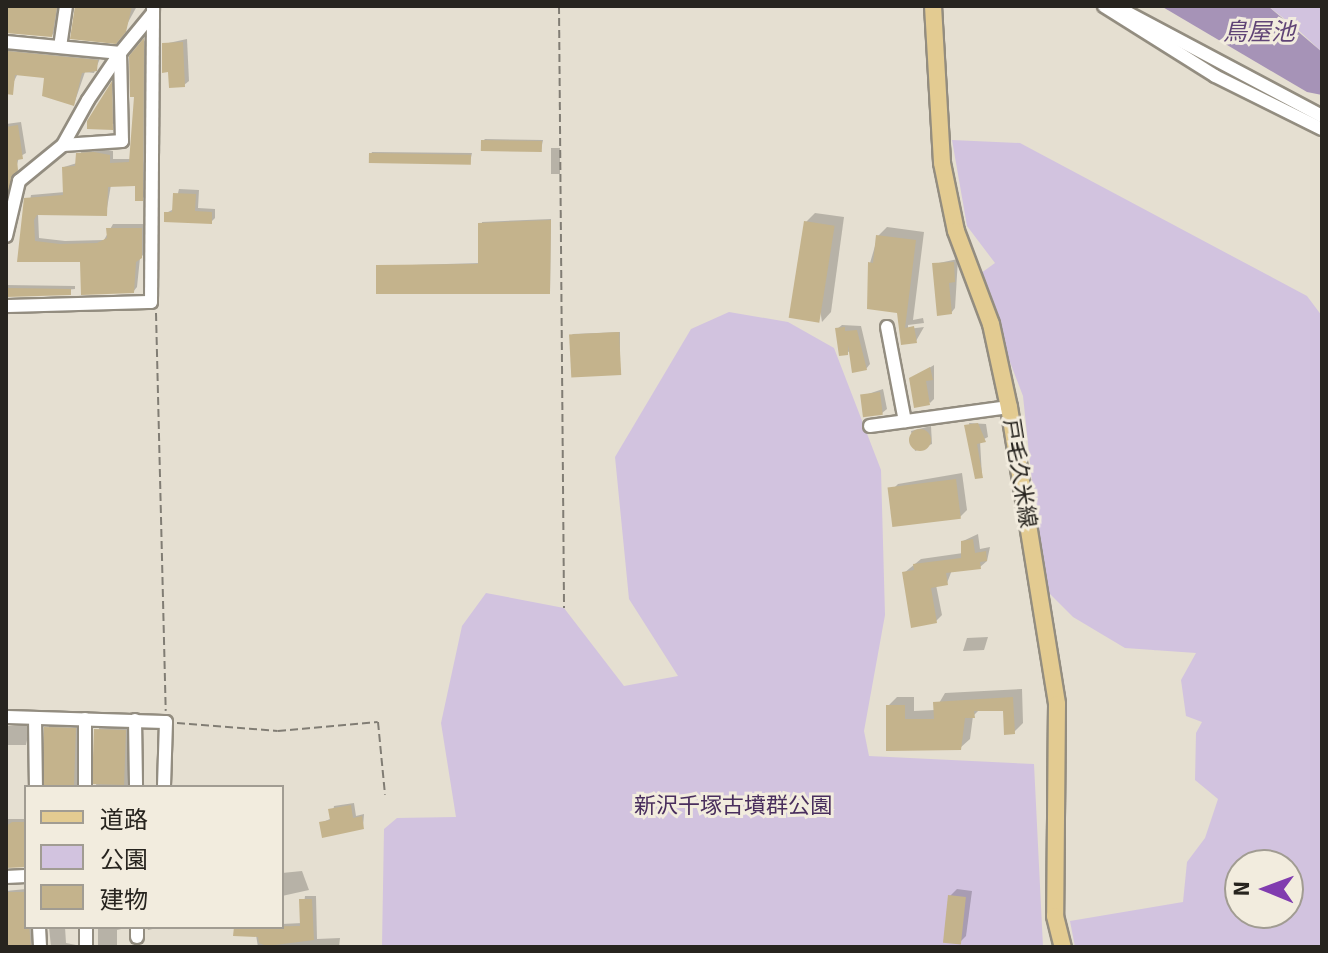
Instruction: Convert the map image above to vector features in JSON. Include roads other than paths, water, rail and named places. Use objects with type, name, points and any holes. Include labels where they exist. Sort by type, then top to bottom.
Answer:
[{"type":"main road","name":"戸毛久米線","points":[[933,6],[942,163],[956,231],[991,324],[1009,407],[1057,704],[1055,916],[1063,947]]},
{"type":"street","points":[[60,47],[66,6]]},
{"type":"street","points":[[1104,6],[1203,69],[1322,129]]},
{"type":"street","points":[[1115,6],[1322,116]]},
{"type":"street","points":[[6,236],[19,181],[63,145],[120,53],[153,9]]},
{"type":"street","points":[[6,306],[151,302],[153,9]]},
{"type":"street","points":[[6,42],[120,53]]},
{"type":"street","points":[[63,145],[122,141],[120,53]]},
{"type":"street","points":[[887,327],[905,421]]},
{"type":"street","points":[[870,426],[1009,407]]},
{"type":"street","points":[[6,717],[166,722],[164,785]]},
{"type":"street","points":[[35,718],[36,785]]},
{"type":"street","points":[[85,719],[85,785]]},
{"type":"street","points":[[135,720],[136,785]]},
{"type":"water","name":"鳥屋池","points":[[1161,6],[1268,6],[1322,52],[1322,95],[1307,92]]},
{"type":"park label","name":"新沢千塚古墳群公園","points":[[733,806]]}]
